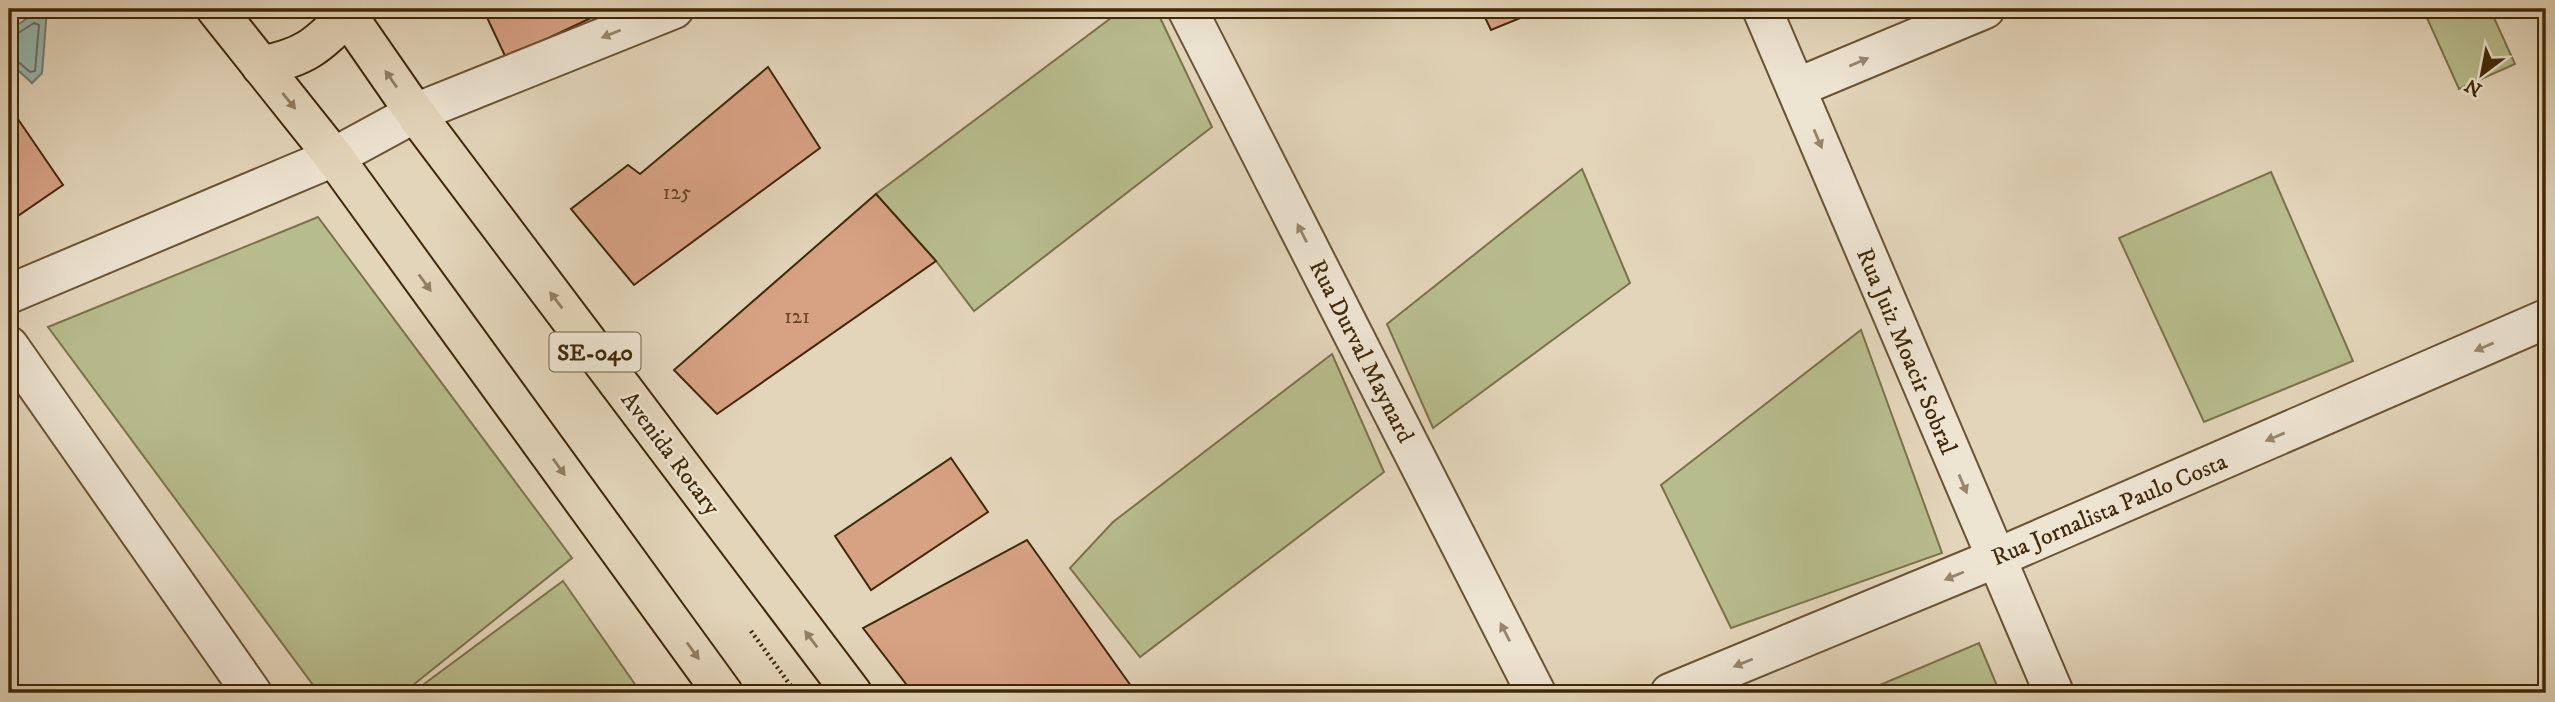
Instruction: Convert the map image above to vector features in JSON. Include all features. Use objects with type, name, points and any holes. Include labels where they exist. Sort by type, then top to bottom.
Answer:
[{"type":"main road","points":[[216,9],[334,157],[723,693]]},
{"type":"main road","points":[[261,66],[291,60],[307,52],[322,42],[345,12]]},
{"type":"main road","name":"Avenida Rotary","points":[[345,12],[415,113],[852,693]]},
{"type":"street","points":[[9,294],[334,157],[415,113],[674,9]]},
{"type":"street","name":"Rua Durval Maynard","points":[[1187,9],[1536,693]]},
{"type":"street","name":"Rua Juiz Moacir Sobral","points":[[1762,9],[1994,559],[2054,693]]},
{"type":"street","points":[[1797,88],[1985,9]]},
{"type":"street","name":"Rua Jornalista Paulo Costa","points":[[1670,693],[1994,559],[2546,319]]},
{"type":"street","points":[[9,346],[252,693]]},
{"type":"green space","points":[[1123,9],[1156,9],[1212,127],[974,311],[936,261],[876,194]]},
{"type":"green space","points":[[2423,9],[2490,9],[2515,64],[2459,89]]},
{"type":"green space","points":[[1582,169],[1630,283],[1433,428],[1387,324]]},
{"type":"green space","points":[[2271,172],[2353,361],[2204,422],[2119,238]]},
{"type":"green space","points":[[318,217],[572,558],[403,693],[319,693],[48,327]]},
{"type":"green space","points":[[1861,330],[1942,553],[1731,628],[1661,485]]},
{"type":"green space","points":[[1332,354],[1384,472],[1140,657],[1070,568],[1113,522]]},
{"type":"green space","points":[[563,581],[641,693],[412,693]]},
{"type":"green space","points":[[1979,643],[2000,693],[1861,693]]},
{"type":"water","points":[[42,9],[47,9],[42,73],[32,83],[9,62],[9,30]]},
{"type":"building","points":[[483,9],[610,9],[506,58]]},
{"type":"building","points":[[1481,9],[1542,9],[1491,30]]},
{"type":"building","points":[[768,67],[820,148],[634,285],[571,209],[628,165],[640,174]]},
{"type":"building","points":[[9,106],[63,185],[9,222]]},
{"type":"building","points":[[876,194],[936,261],[717,414],[674,370]]},
{"type":"building","points":[[951,458],[988,512],[871,590],[835,536]]},
{"type":"building","points":[[1027,540],[1136,693],[913,693],[863,628]]}]
